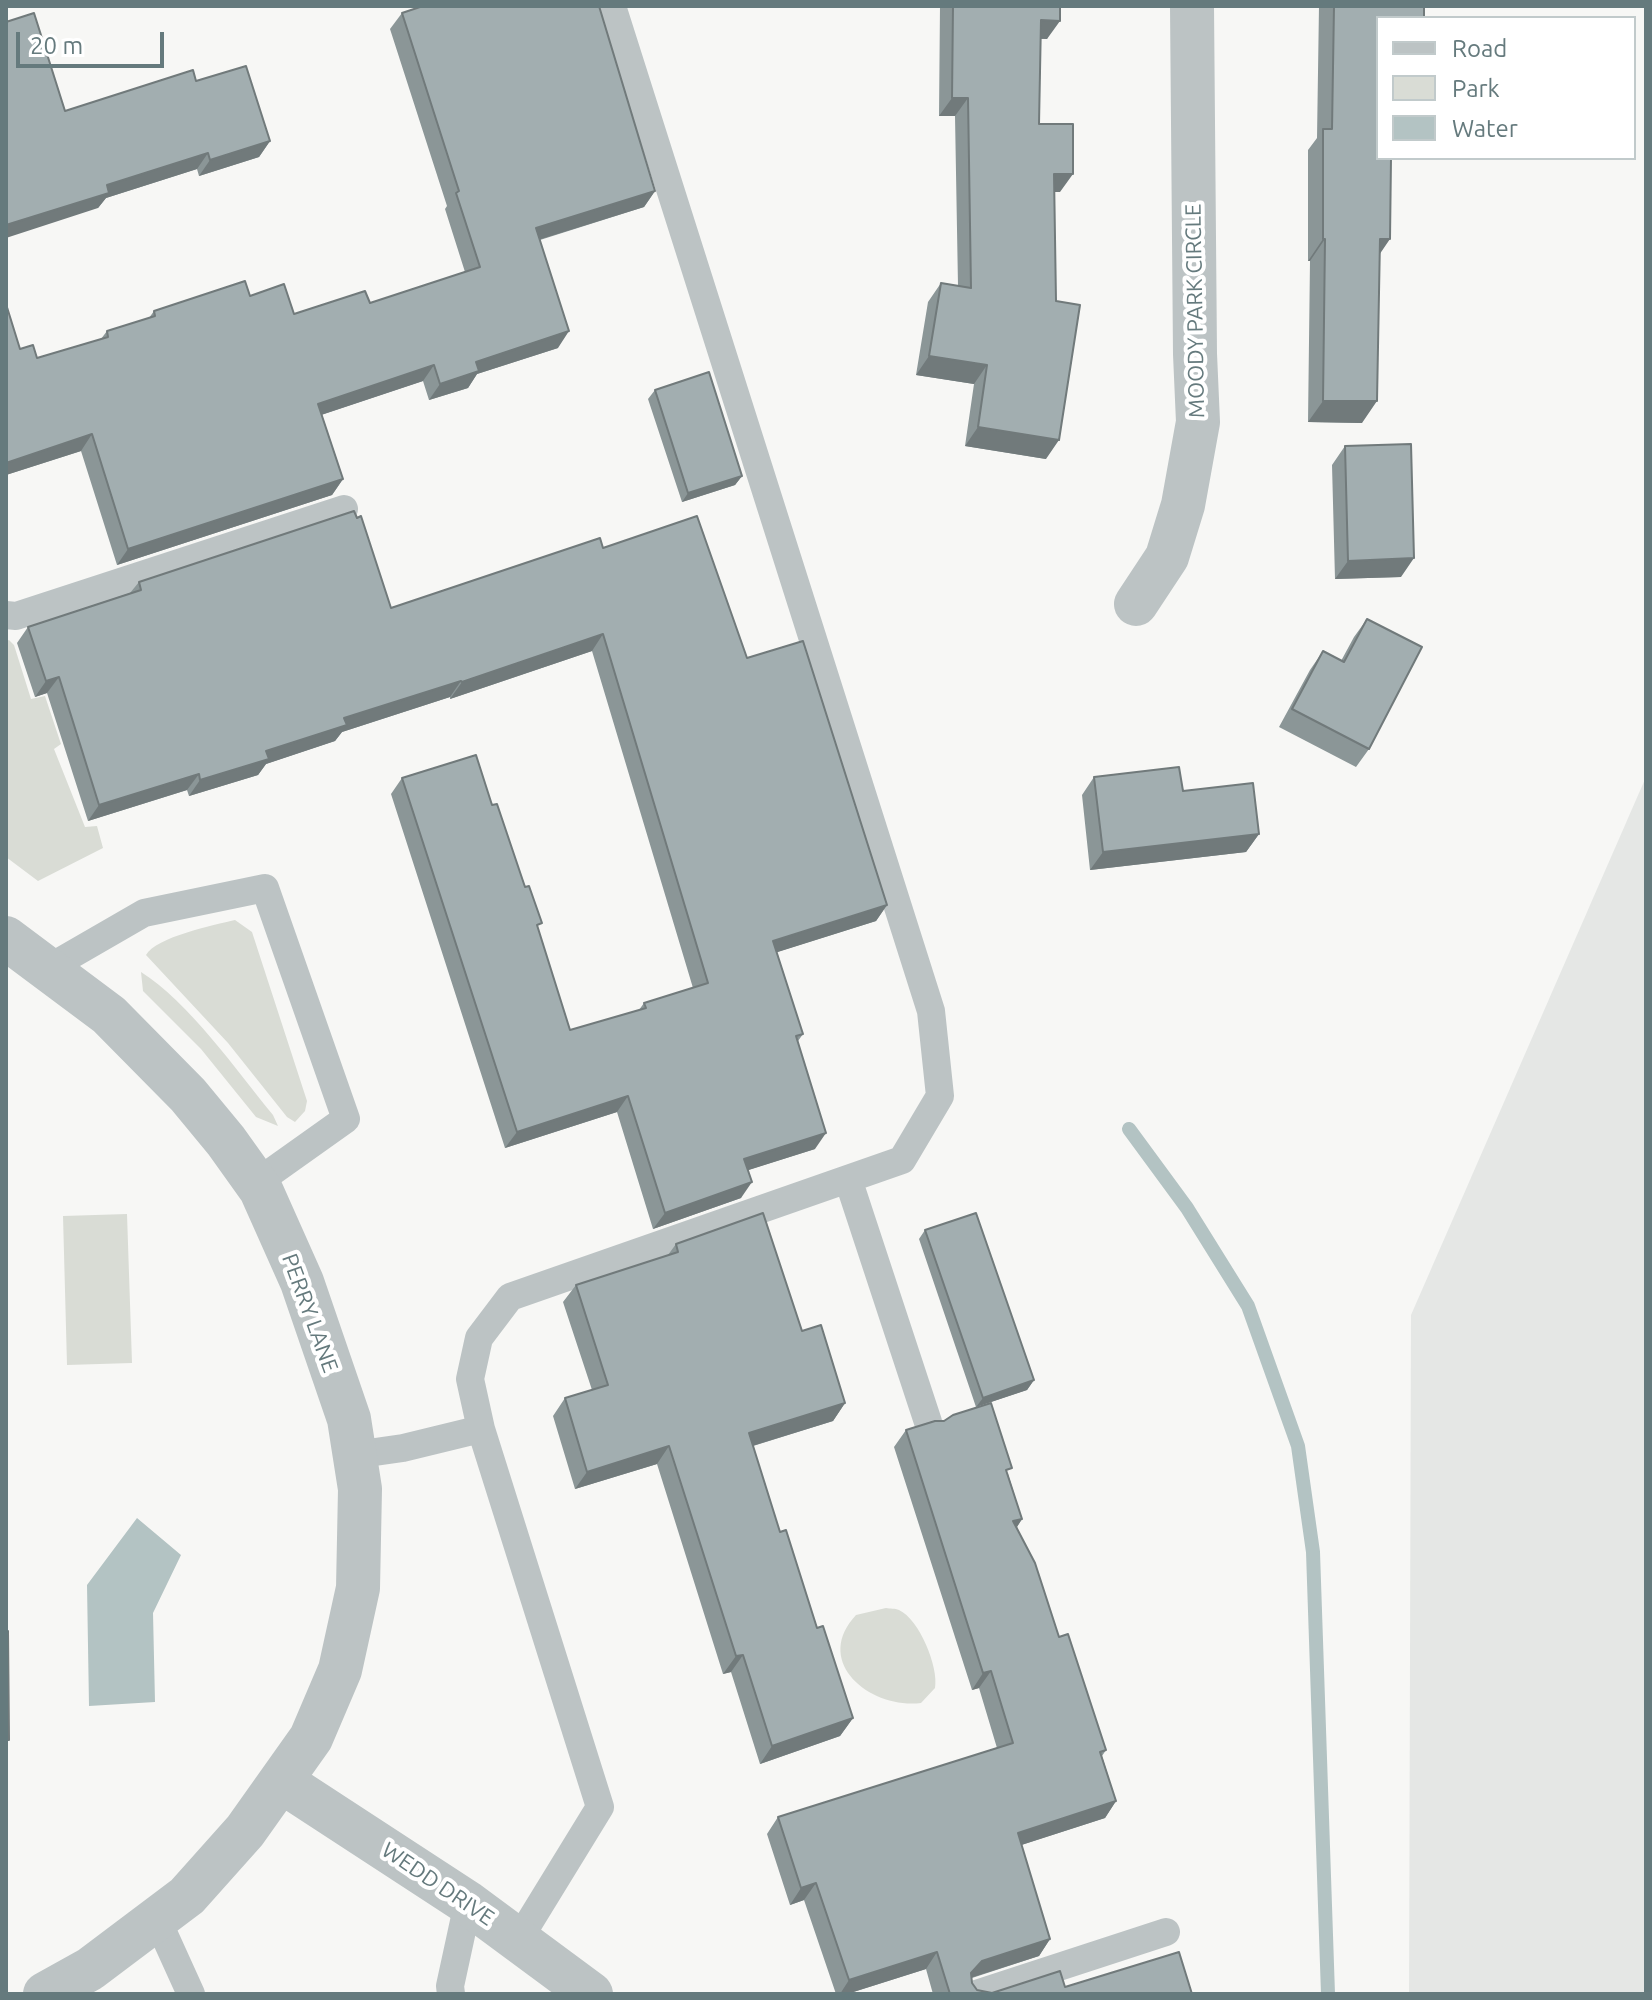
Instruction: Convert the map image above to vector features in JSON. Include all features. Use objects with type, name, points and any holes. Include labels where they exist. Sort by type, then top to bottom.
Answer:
[{"type":"street","name":"MOODY PARK CIRCLE","points":[[1136,604],[1167,557],[1183,505],[1198,422],[1192,6]]},
{"type":"street","name":"PERRY LANE","points":[[6,939],[109,1015],[188,1095],[256,1183],[302,1282],[349,1419],[360,1489],[358,1588],[340,1670],[311,1738],[245,1831],[187,1896],[90,1969],[45,1994]]},
{"type":"street","name":"WEDD DRIVE","points":[[281,1781],[468,1903],[591,1994]]},
{"type":"lane","points":[[519,1939],[600,1807],[481,1429],[470,1379],[479,1338],[510,1297],[902,1160],[940,1096],[931,1011],[612,6]]},
{"type":"lane","points":[[6,615],[16,616],[344,509]]},
{"type":"lane","points":[[47,969],[144,913],[265,888],[346,1119],[256,1183]]},
{"type":"lane","points":[[848,1179],[928,1422]]},
{"type":"lane","points":[[354,1455],[403,1448],[481,1429]]},
{"type":"lane","points":[[451,1994],[450,1986],[468,1903]]},
{"type":"lane","points":[[157,1919],[191,1994]]},
{"type":"lane","points":[[976,1994],[1166,1932]]},
{"type":"shaded area","points":[[1646,777],[1646,1994],[1409,1994],[1411,1315]]},
{"type":"green space","points":[[6,641],[14,645],[31,699],[45,696],[61,744],[54,749],[85,827],[97,826],[103,848],[38,881],[6,857]]},
{"type":"green space","points":[[235,920],[252,932],[307,1101],[305,1111],[295,1122],[287,1117],[228,1043],[146,955],[173,937]]},
{"type":"green space","points":[[141,972],[194,1018],[273,1115],[278,1126],[256,1117],[201,1049],[143,991]]},
{"type":"green space","points":[[127,1214],[132,1363],[67,1365],[63,1216]]},
{"type":"green space","points":[[886,1608],[897,1609],[914,1623],[931,1656],[935,1688],[921,1703],[902,1703],[866,1690],[853,1679],[844,1665],[840,1649],[844,1633],[856,1615]]},
{"type":"water","points":[[137,1518],[181,1555],[153,1613],[155,1702],[89,1706],[87,1585]]},
{"type":"building","points":[[423,6],[599,6],[655,191],[536,228],[569,331],[476,362],[479,371],[440,384],[434,365],[318,404],[343,479],[128,549],[92,434],[6,463],[6,304],[20,349],[33,345],[37,358],[108,337],[107,331],[155,316],[154,311],[245,281],[250,296],[284,284],[294,314],[365,291],[370,303],[480,267],[402,13]]},
{"type":"building","points":[[953,6],[1060,6],[1060,21],[1041,20],[1039,124],[1073,124],[1073,174],[1054,174],[1056,301],[1080,305],[1059,440],[978,427],[987,365],[929,356],[941,283],[971,288],[968,98],[952,98]]},
{"type":"building","points":[[1334,6],[1424,6],[1424,16],[1376,16],[1376,160],[1391,160],[1390,239],[1380,239],[1377,401],[1323,401],[1323,129],[1332,129]]},
{"type":"building","points":[[34,13],[65,111],[193,70],[196,81],[246,66],[270,141],[210,160],[208,153],[107,185],[109,193],[6,225],[6,22]]},
{"type":"building","points":[[709,372],[742,476],[688,493],[655,390]]},
{"type":"building","points":[[1411,444],[1414,558],[1348,561],[1345,446]]},
{"type":"building","points":[[354,511],[357,518],[361,516],[391,608],[600,538],[603,548],[697,516],[747,658],[803,641],[887,905],[773,941],[803,1034],[796,1036],[826,1133],[744,1159],[752,1182],[665,1213],[628,1096],[517,1132],[402,778],[476,755],[492,805],[497,804],[525,887],[529,886],[542,923],[537,925],[570,1030],[646,1008],[644,1003],[708,983],[603,634],[344,718],[347,725],[266,751],[269,759],[200,780],[199,774],[99,805],[59,677],[46,681],[28,627],[141,590],[139,582]]},
{"type":"building","points":[[1367,619],[1422,647],[1369,749],[1292,709],[1323,651],[1344,662]]},
{"type":"building","points":[[1179,767],[1183,791],[1253,783],[1259,834],[1103,852],[1094,777]]},
{"type":"building","points":[[763,1213],[802,1331],[821,1325],[845,1403],[749,1433],[780,1532],[786,1530],[817,1628],[823,1626],[853,1718],[772,1746],[743,1655],[736,1656],[669,1446],[587,1472],[565,1398],[608,1385],[576,1285],[678,1252],[676,1244]]},
{"type":"building","points":[[976,1213],[1034,1380],[983,1398],[925,1230]]},
{"type":"building","points":[[991,1403],[1012,1468],[1006,1470],[1022,1519],[1013,1521],[1035,1563],[1059,1637],[1068,1634],[1106,1750],[1100,1752],[1116,1801],[1018,1833],[1050,1939],[982,1961],[971,1973],[972,1983],[977,1990],[992,1993],[1060,1971],[1065,1987],[1179,1952],[1192,1994],[950,1994],[937,1952],[849,1980],[816,1883],[801,1888],[778,1817],[1013,1743],[991,1671],[983,1673],[906,1430],[944,1421]]},
{"type":"building","points":[[8,1631],[9,1740],[6,1740]]},
{"type":"waterway","points":[[1129,1129],[1187,1208],[1248,1306],[1298,1446],[1313,1552],[1328,1994]]}]
